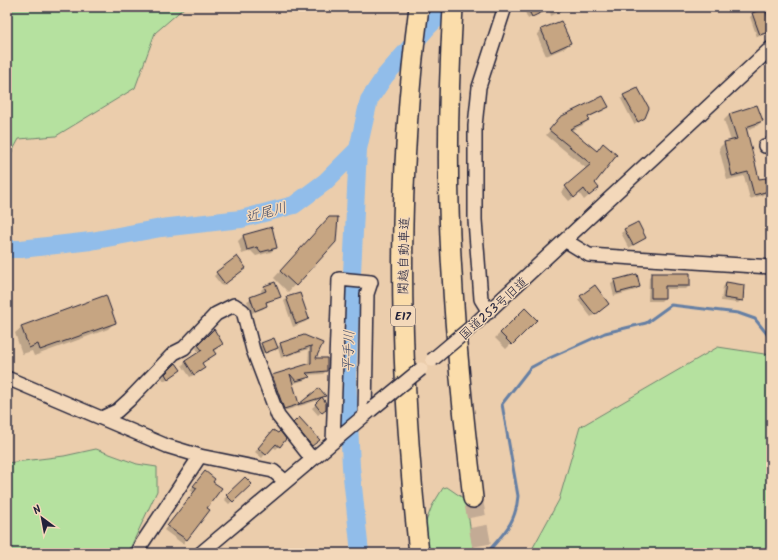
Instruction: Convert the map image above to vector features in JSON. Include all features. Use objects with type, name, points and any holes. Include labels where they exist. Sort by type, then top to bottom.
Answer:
[{"type":"highway","points":[[453,7],[449,133],[452,271],[460,382],[473,498]]},
{"type":"highway","name":"関越自動車道","points":[[418,12],[404,193],[402,294],[406,407],[420,552]]},
{"type":"street","points":[[489,312],[481,299],[475,220],[476,126],[479,87],[505,7]]},
{"type":"street","name":"国道253号旧道","points":[[201,553],[285,481],[489,312],[771,48]]},
{"type":"street","points":[[566,241],[589,255],[771,267]]},
{"type":"street","points":[[336,439],[339,278],[371,282],[367,294],[365,415]]},
{"type":"street","points":[[102,418],[117,411],[174,353],[184,348],[216,314],[234,305],[243,311],[253,350],[278,416],[312,459]]},
{"type":"street","points":[[7,378],[166,446],[200,456],[273,472],[285,481]]},
{"type":"street","points":[[138,553],[141,545],[200,456]]},
{"type":"green space","points":[[7,7],[185,7],[155,33],[135,88],[56,136],[19,139],[7,161]]},
{"type":"green space","points":[[718,347],[771,355],[771,553],[530,553],[559,500],[580,427]]},
{"type":"green space","points":[[96,449],[137,464],[157,467],[157,491],[128,553],[7,553],[7,463],[64,456]]},
{"type":"green space","points":[[447,487],[466,500],[474,553],[428,553],[425,524],[432,506],[443,488]]},
{"type":"building","points":[[527,7],[553,7],[532,17]]},
{"type":"building","points":[[765,8],[771,25],[771,31],[760,35],[752,13]]},
{"type":"building","points":[[561,21],[571,43],[551,52],[541,29]]},
{"type":"building","points":[[638,88],[649,108],[645,118],[638,122],[623,95]]},
{"type":"building","points":[[603,96],[609,107],[588,117],[589,120],[570,129],[597,151],[603,143],[617,155],[595,183],[599,188],[589,196],[584,189],[574,198],[565,186],[591,164],[549,130],[560,117]]},
{"type":"building","points":[[757,105],[763,121],[746,127],[759,179],[766,178],[769,191],[754,195],[748,172],[732,176],[724,142],[737,139],[729,114]]},
{"type":"building","points":[[329,217],[338,217],[336,242],[296,286],[280,271]]},
{"type":"building","points":[[638,222],[646,238],[633,245],[624,229]]},
{"type":"building","points":[[272,227],[277,248],[261,252],[257,247],[247,250],[243,235]]},
{"type":"building","points":[[237,256],[246,268],[225,284],[216,272]]},
{"type":"building","points":[[651,273],[690,273],[690,286],[665,286],[665,298],[651,298]]},
{"type":"building","points":[[637,274],[640,287],[617,293],[614,280]]},
{"type":"building","points":[[275,282],[281,297],[266,302],[267,306],[255,311],[250,297],[266,291],[264,286]]},
{"type":"building","points":[[726,282],[744,285],[743,301],[724,298]]},
{"type":"building","points":[[595,285],[609,304],[595,315],[580,296]]},
{"type":"building","points":[[300,293],[309,319],[296,324],[286,297]]},
{"type":"building","points":[[106,295],[116,323],[40,350],[38,344],[29,348],[21,326]]},
{"type":"building","points":[[525,308],[537,320],[512,345],[500,333]]},
{"type":"building","points":[[214,329],[223,344],[213,350],[216,354],[202,363],[205,368],[194,375],[185,361],[202,350],[198,345]]},
{"type":"building","points":[[304,335],[323,343],[316,358],[327,358],[327,371],[306,373],[310,377],[296,381],[290,374],[299,404],[319,388],[326,396],[284,409],[272,375],[311,363],[311,346],[284,356],[280,343]]},
{"type":"building","points":[[274,338],[278,348],[265,353],[261,343]]},
{"type":"building","points":[[176,363],[181,370],[168,379],[165,374]]},
{"type":"building","points":[[322,397],[326,403],[326,410],[322,413],[315,404]]},
{"type":"building","points":[[299,417],[320,440],[312,446],[293,423]]},
{"type":"building","points":[[273,430],[278,433],[280,431],[286,439],[280,447],[276,444],[266,455],[258,448]]},
{"type":"building","points":[[205,471],[215,479],[213,482],[222,488],[207,508],[210,510],[187,540],[167,526],[197,488],[193,486]]},
{"type":"building","points":[[245,477],[252,484],[233,502],[226,495]]},
{"type":"waterway","name":"近尾川","points":[[7,249],[21,249],[91,241],[161,228],[241,219],[294,205],[325,182],[358,149],[369,100],[385,76],[427,28],[448,7]]},
{"type":"waterway","name":"平手川","points":[[358,149],[347,376],[351,467],[360,553]]},
{"type":"waterway","points":[[487,553],[512,521],[518,496],[502,404],[530,368],[605,333],[646,323],[671,305],[738,313],[755,319],[771,339]]},
{"type":"tunnel","points":[[473,498],[483,553]]}]
